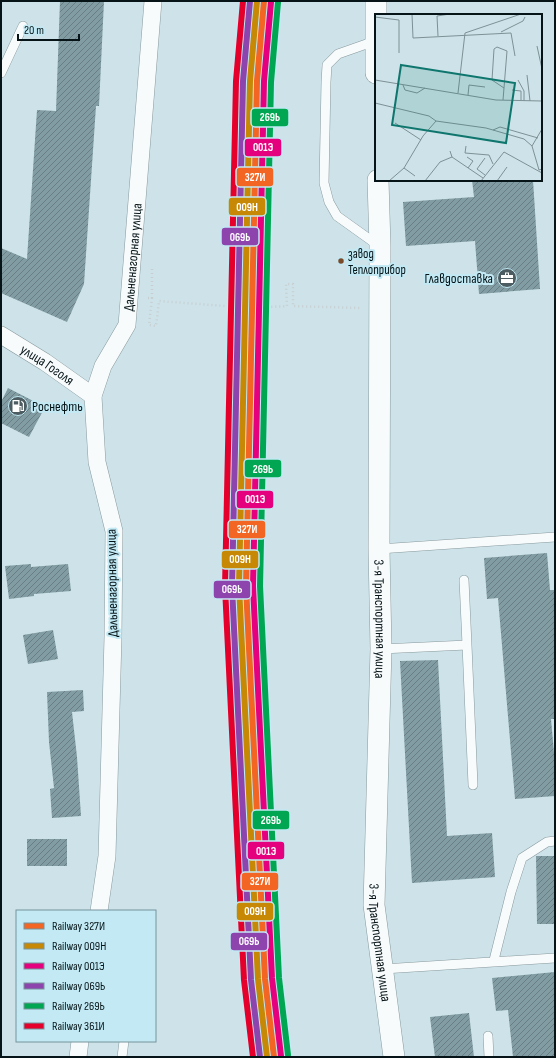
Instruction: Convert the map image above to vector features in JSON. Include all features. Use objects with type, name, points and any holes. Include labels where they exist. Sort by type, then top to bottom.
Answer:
[{"type":"street","name":"Дальненагорная улица","points":[[99,910],[107,856],[113,637],[114,531],[97,462],[93,396],[103,366],[127,325],[153,1]]},
{"type":"street","points":[[376,1],[376,14]]},
{"type":"street","name":"3-я Транспортная улица","points":[[378,181],[380,246],[379,549],[381,649],[374,904],[394,1057]]},
{"type":"street","name":"улица Гоголя","points":[[1,335],[45,362],[93,396]]},
{"type":"street","points":[[78,1057],[80,1042]]},
{"type":"lane","points":[[1,73],[23,26]]},
{"type":"lane","points":[[375,41],[338,54],[327,65],[324,183],[329,202],[336,216],[380,246]]},
{"type":"lane","points":[[379,549],[555,536]]},
{"type":"lane","points":[[464,580],[473,785]]},
{"type":"lane","points":[[381,649],[467,645]]},
{"type":"lane","points":[[494,960],[511,892],[522,858],[547,842],[555,841]]},
{"type":"lane","points":[[383,969],[555,958]]},
{"type":"lane","points":[[488,1036],[489,1057]]},
{"type":"lane","points":[[122,1057],[124,1042]]},
{"type":"path","points":[[129,297],[152,298],[149,325],[156,326],[159,301],[252,308],[286,306],[286,284],[293,284],[293,306],[379,308]]},
{"type":"building","points":[[60,1],[104,1],[99,106],[96,106],[84,284],[67,322],[1,293],[1,248],[27,259],[37,110],[56,111]]},
{"type":"building","points":[[472,181],[533,181],[540,289],[479,294],[475,241],[406,246],[403,202],[474,197]]},
{"type":"building","points":[[8,388],[45,407],[29,437],[1,423],[1,402]]},
{"type":"building","points":[[547,553],[550,590],[555,590],[555,719],[551,719],[555,764],[555,796],[515,799],[498,598],[487,599],[484,558]]},
{"type":"building","points":[[31,564],[31,567],[68,564],[71,591],[34,594],[34,596],[9,599],[5,566]]},
{"type":"building","points":[[53,630],[58,659],[28,664],[23,635]]},
{"type":"building","points":[[438,660],[447,836],[492,833],[495,877],[412,883],[400,661]]},
{"type":"building","points":[[83,690],[84,711],[72,712],[81,816],[52,818],[50,789],[54,788],[49,742],[47,692]]},
{"type":"building","points":[[27,839],[67,839],[67,866],[27,866]]},
{"type":"building","points":[[536,856],[555,856],[555,924],[537,924]]},
{"type":"building","points":[[555,972],[555,1057],[513,1057],[508,1010],[496,1011],[492,978]]},
{"type":"building","points":[[469,1013],[474,1057],[435,1057],[430,1017]]},
{"type":"rail line","name":"361И","points":[[243,1],[236,81],[225,587],[244,980],[253,1057]]},
{"type":"rail line","name":"069Ь","points":[[250,1],[243,81],[232,587],[251,980],[260,1057]]},
{"type":"rail line","name":"009Н","points":[[257,1],[250,81],[239,586],[258,979],[267,1057]]},
{"type":"rail line","name":"327И","points":[[264,1],[257,81],[246,586],[265,979],[274,1057]]},
{"type":"rail line","name":"001Э","points":[[271,2],[264,81],[253,586],[272,978],[281,1056]]},
{"type":"rail line","name":"269Ь","points":[[278,2],[271,82],[260,586],[279,978],[288,1055]]},
{"type":"place","name":"завод Теплоприбор","points":[[341,261]]},
{"type":"place","name":"Главдоставка","points":[[507,278]]},
{"type":"place","name":"Роснефть","points":[[18,406]]}]
